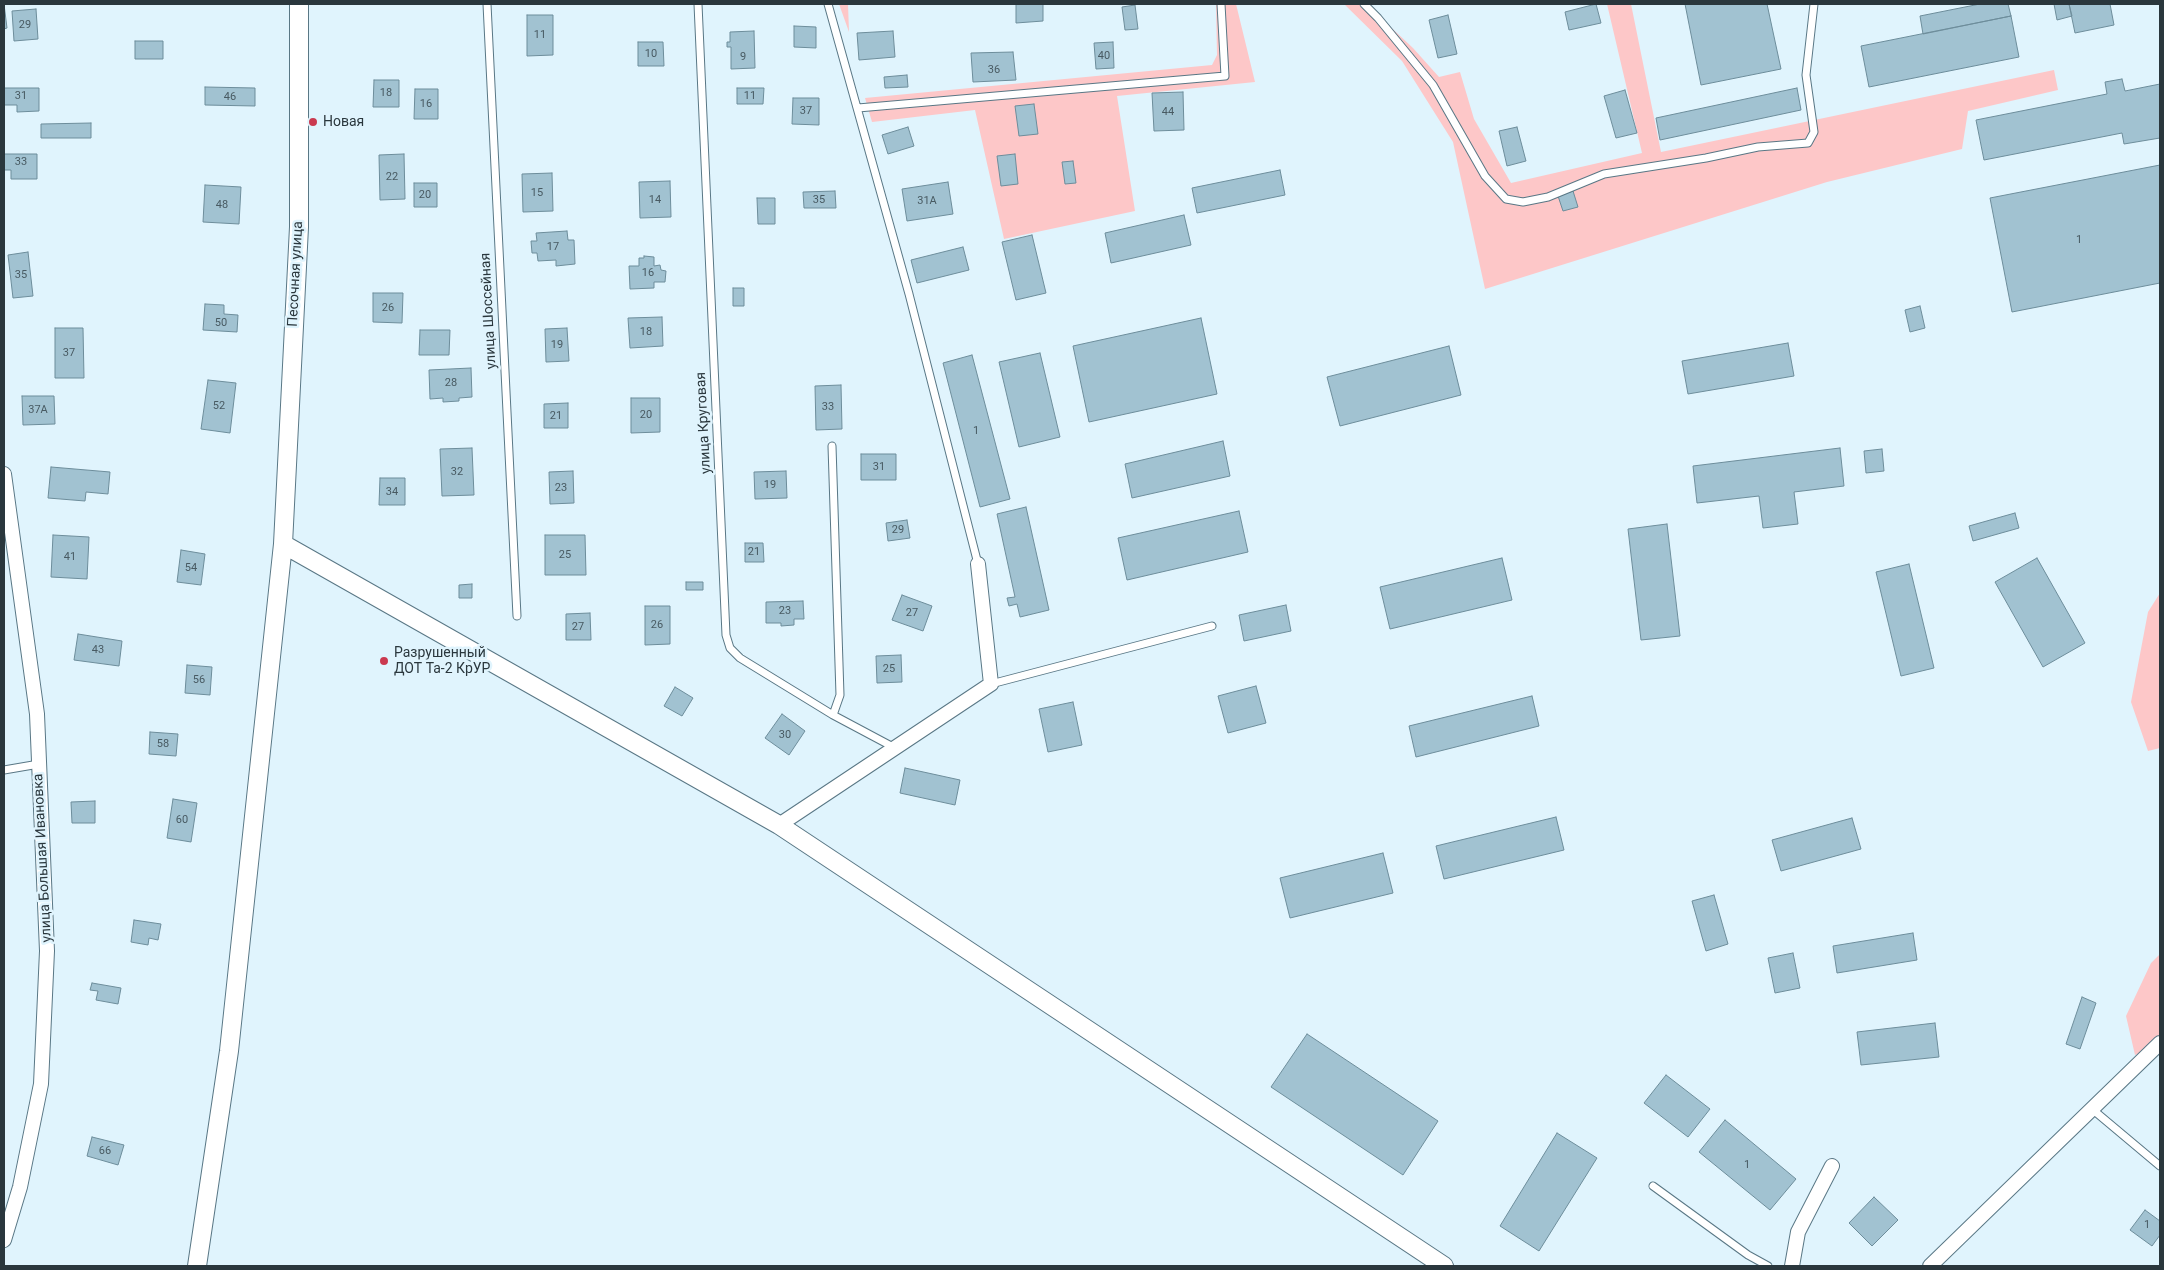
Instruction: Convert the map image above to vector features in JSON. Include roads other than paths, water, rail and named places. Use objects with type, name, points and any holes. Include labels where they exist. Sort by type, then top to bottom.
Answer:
[{"type":"street","name":"Песочная улица","points":[[197,1266],[229,1051],[283,544],[299,227],[299,4]]},
{"type":"street","name":"улица Большая Ивановка","points":[[4,474],[37,714],[48,951],[41,1084],[20,1187],[4,1240]]},
{"type":"street","points":[[283,544],[778,825],[1444,1266]]},
{"type":"street","points":[[778,825],[991,684],[978,564]]},
{"type":"street","points":[[1930,1266],[2160,1043]]},
{"type":"street","points":[[1792,1266],[1798,1232],[1832,1166]]},
{"type":"lane","name":"улица Шоссейная","points":[[487,4],[517,616]]},
{"type":"lane","name":"улица Круговая","points":[[698,4],[726,635],[730,648],[740,658],[833,716],[895,748]]},
{"type":"lane","points":[[828,4],[909,294],[978,564]]},
{"type":"lane","points":[[858,108],[1225,76],[1221,4]]},
{"type":"lane","points":[[1364,4],[1378,18],[1433,85],[1485,176],[1506,199],[1523,202],[1548,197],[1604,174],[1706,158],[1758,147],[1808,143],[1814,132],[1806,75],[1814,4]]},
{"type":"lane","points":[[832,446],[840,695],[833,716]]},
{"type":"lane","points":[[991,684],[1212,626]]},
{"type":"lane","points":[[4,770],[39,764]]},
{"type":"lane","points":[[2092,1109],[2160,1166]]},
{"type":"lane","points":[[1653,1186],[1748,1255],[1768,1266]]},
{"type":"place","name":"Новая","points":[[313,122]]},
{"type":"place","name":"Разрушенный ДОТ Та-2 КрУР","points":[[384,661]]}]
